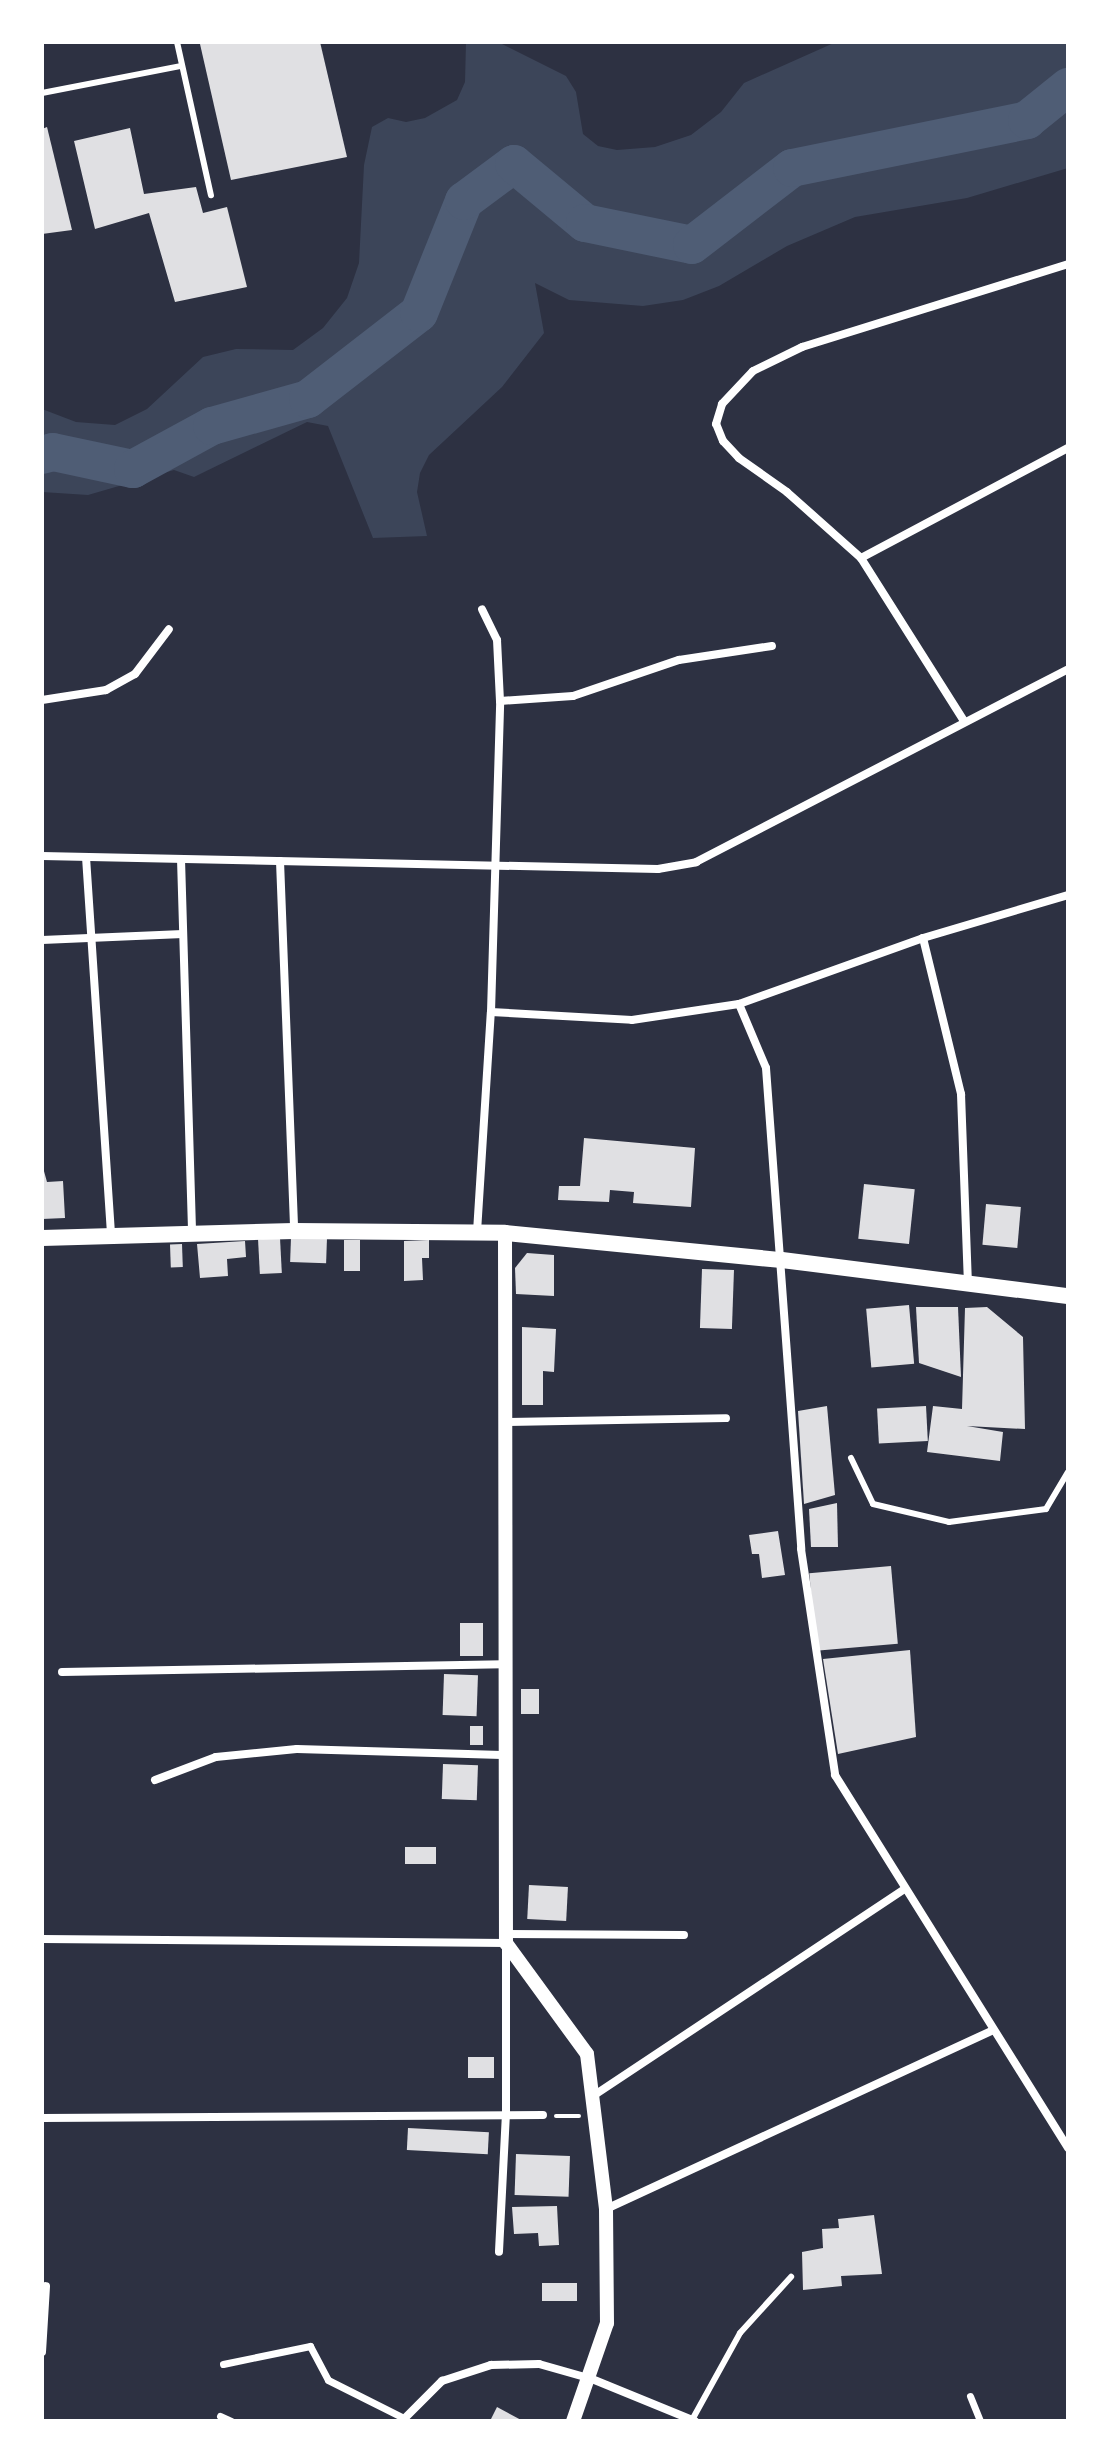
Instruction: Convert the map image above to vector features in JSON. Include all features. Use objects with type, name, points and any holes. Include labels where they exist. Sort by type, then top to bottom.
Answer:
[{"type":"main road","points":[[42,1238],[294,1231],[505,1233],[782,1260],[1068,1296]]},
{"type":"street","points":[[964,721],[861,558],[723,441],[716,424],[722,404],[753,371],[802,347],[1068,264]]},
{"type":"street","points":[[861,558],[1068,448]]},
{"type":"street","points":[[477,1233],[491,1012],[500,701],[497,640],[482,609]]},
{"type":"street","points":[[42,700],[106,690],[135,674],[169,629]]},
{"type":"street","points":[[500,701],[573,696],[679,660],[772,646]]},
{"type":"street","points":[[42,856],[658,869],[696,862],[1068,669]]},
{"type":"street","points":[[86,857],[87,935],[111,1236]]},
{"type":"street","points":[[181,859],[192,1233]]},
{"type":"street","points":[[280,861],[294,1231]]},
{"type":"street","points":[[491,1012],[632,1020],[739,1004],[923,938],[1068,895]]},
{"type":"street","points":[[42,940],[87,935],[183,934]]},
{"type":"street","points":[[923,938],[961,1094],[968,1284]]},
{"type":"street","points":[[739,1004],[766,1068],[801,1549],[835,1775],[1068,2148]]},
{"type":"street","points":[[499,2252],[506,2113],[502,1755],[505,1233]]},
{"type":"street","points":[[504,1422],[726,1418]]},
{"type":"street","points":[[62,1672],[503,1664]]},
{"type":"street","points":[[155,1780],[216,1757],[297,1749],[502,1755]]},
{"type":"street","points":[[596,2094],[904,1889]]},
{"type":"street","points":[[42,1939],[506,1939],[684,1935]]},
{"type":"street","points":[[506,1939],[587,2054],[596,2094],[606,2209],[607,2323],[592,2379],[573,2421]]},
{"type":"street","points":[[606,2209],[993,2030]]},
{"type":"street","points":[[42,2118],[543,2115]]},
{"type":"street","points":[[42,2352],[46,2286]]},
{"type":"street","points":[[223,2364],[310,2346],[328,2380],[403,2419],[442,2381],[491,2365],[539,2364],[592,2379],[694,2420]]},
{"type":"street","points":[[970,2396],[980,2421]]},
{"type":"street","points":[[220,2416],[231,2421]]},
{"type":"lane","points":[[177,42],[211,195]]},
{"type":"lane","points":[[42,93],[181,66]]},
{"type":"lane","points":[[851,1458],[873,1504],[949,1522],[1046,1509],[1068,1472]]},
{"type":"lane","points":[[694,2420],[740,2333],[791,2277]]},
{"type":"path","points":[[543,2115],[597,2117]]},
{"type":"shaded area","points":[[466,42],[498,42],[566,76],[576,92],[583,134],[598,146],[617,150],[655,147],[691,135],[721,112],[744,83],[836,42],[1068,42],[1068,168],[967,198],[855,217],[787,246],[719,286],[683,300],[643,306],[569,300],[535,283],[544,333],[502,387],[429,455],[420,473],[417,492],[427,536],[373,538],[328,426],[307,422],[194,477],[174,470],[88,495],[42,492],[42,409],[76,422],[115,425],[147,409],[203,357],[236,349],[293,350],[323,328],[347,298],[359,263],[364,165],[372,127],[388,118],[406,122],[425,118],[457,100],[465,82]]},
{"type":"building","points":[[320,42],[347,157],[231,180],[200,44]]},
{"type":"building","points":[[47,127],[72,230],[42,234],[42,129]]},
{"type":"building","points":[[130,128],[144,194],[196,187],[203,213],[227,207],[247,287],[175,302],[149,213],[95,229],[74,141]]},
{"type":"building","points":[[584,1138],[695,1148],[691,1207],[633,1203],[634,1192],[610,1190],[609,1202],[558,1200],[559,1186],[580,1186]]},
{"type":"building","points":[[42,1164],[47,1182],[63,1181],[65,1218],[42,1219]]},
{"type":"building","points":[[864,1184],[915,1189],[909,1244],[858,1239]]},
{"type":"building","points":[[986,1204],[1021,1207],[1017,1248],[982,1245]]},
{"type":"building","points":[[291,1237],[327,1238],[326,1263],[290,1262]]},
{"type":"building","points":[[280,1238],[282,1273],[260,1274],[258,1239]]},
{"type":"building","points":[[344,1240],[360,1240],[360,1271],[344,1271]]},
{"type":"building","points":[[429,1240],[429,1258],[422,1258],[423,1280],[404,1281],[404,1241]]},
{"type":"building","points":[[245,1241],[246,1257],[227,1259],[228,1276],[200,1278],[197,1244]]},
{"type":"building","points":[[170,1244],[182,1244],[183,1267],[171,1267]]},
{"type":"building","points":[[527,1253],[554,1255],[554,1296],[516,1294],[515,1268]]},
{"type":"building","points":[[702,1269],[734,1270],[732,1329],[700,1328]]},
{"type":"building","points":[[909,1305],[914,1364],[871,1368],[866,1309]]},
{"type":"building","points":[[916,1307],[958,1307],[961,1377],[919,1363]]},
{"type":"building","points":[[987,1307],[1023,1337],[1025,1429],[967,1426],[1003,1432],[1000,1461],[927,1452],[933,1406],[962,1409],[965,1308]]},
{"type":"building","points":[[522,1327],[556,1329],[554,1372],[543,1371],[543,1405],[522,1405]]},
{"type":"building","points":[[827,1406],[835,1495],[804,1504],[798,1411]]},
{"type":"building","points":[[926,1406],[928,1441],[879,1444],[877,1409]]},
{"type":"building","points":[[837,1503],[838,1547],[811,1547],[809,1509]]},
{"type":"building","points":[[778,1531],[785,1575],[762,1578],[759,1554],[752,1554],[749,1535]]},
{"type":"building","points":[[891,1566],[898,1644],[816,1651],[809,1573]]},
{"type":"building","points":[[460,1623],[483,1623],[483,1656],[460,1656]]},
{"type":"building","points":[[910,1650],[916,1737],[838,1754],[823,1659]]},
{"type":"building","points":[[444,1674],[478,1675],[477,1716],[443,1715]]},
{"type":"building","points":[[521,1689],[539,1689],[539,1714],[521,1714]]},
{"type":"building","points":[[470,1726],[483,1726],[483,1745],[470,1745]]},
{"type":"building","points":[[443,1764],[478,1765],[477,1800],[442,1799]]},
{"type":"building","points":[[405,1847],[436,1847],[436,1864],[405,1864]]},
{"type":"building","points":[[529,1885],[568,1887],[566,1921],[527,1919]]},
{"type":"building","points":[[468,2057],[494,2057],[494,2078],[468,2078]]},
{"type":"building","points":[[408,2128],[489,2132],[488,2154],[407,2150]]},
{"type":"building","points":[[516,2154],[570,2156],[569,2197],[515,2195]]},
{"type":"building","points":[[557,2206],[559,2245],[539,2246],[538,2233],[514,2234],[512,2207]]},
{"type":"building","points":[[874,2215],[882,2274],[841,2276],[842,2286],[803,2290],[802,2252],[823,2248],[822,2229],[839,2228],[838,2219]]},
{"type":"building","points":[[542,2283],[577,2283],[577,2301],[542,2301]]},
{"type":"building","points":[[497,2407],[523,2421],[490,2421]]},
{"type":"waterway","points":[[42,455],[53,452],[133,469],[212,426],[308,399],[419,313],[464,201],[514,164],[585,223],[692,245],[792,168],[1027,120],[1068,87]]}]
